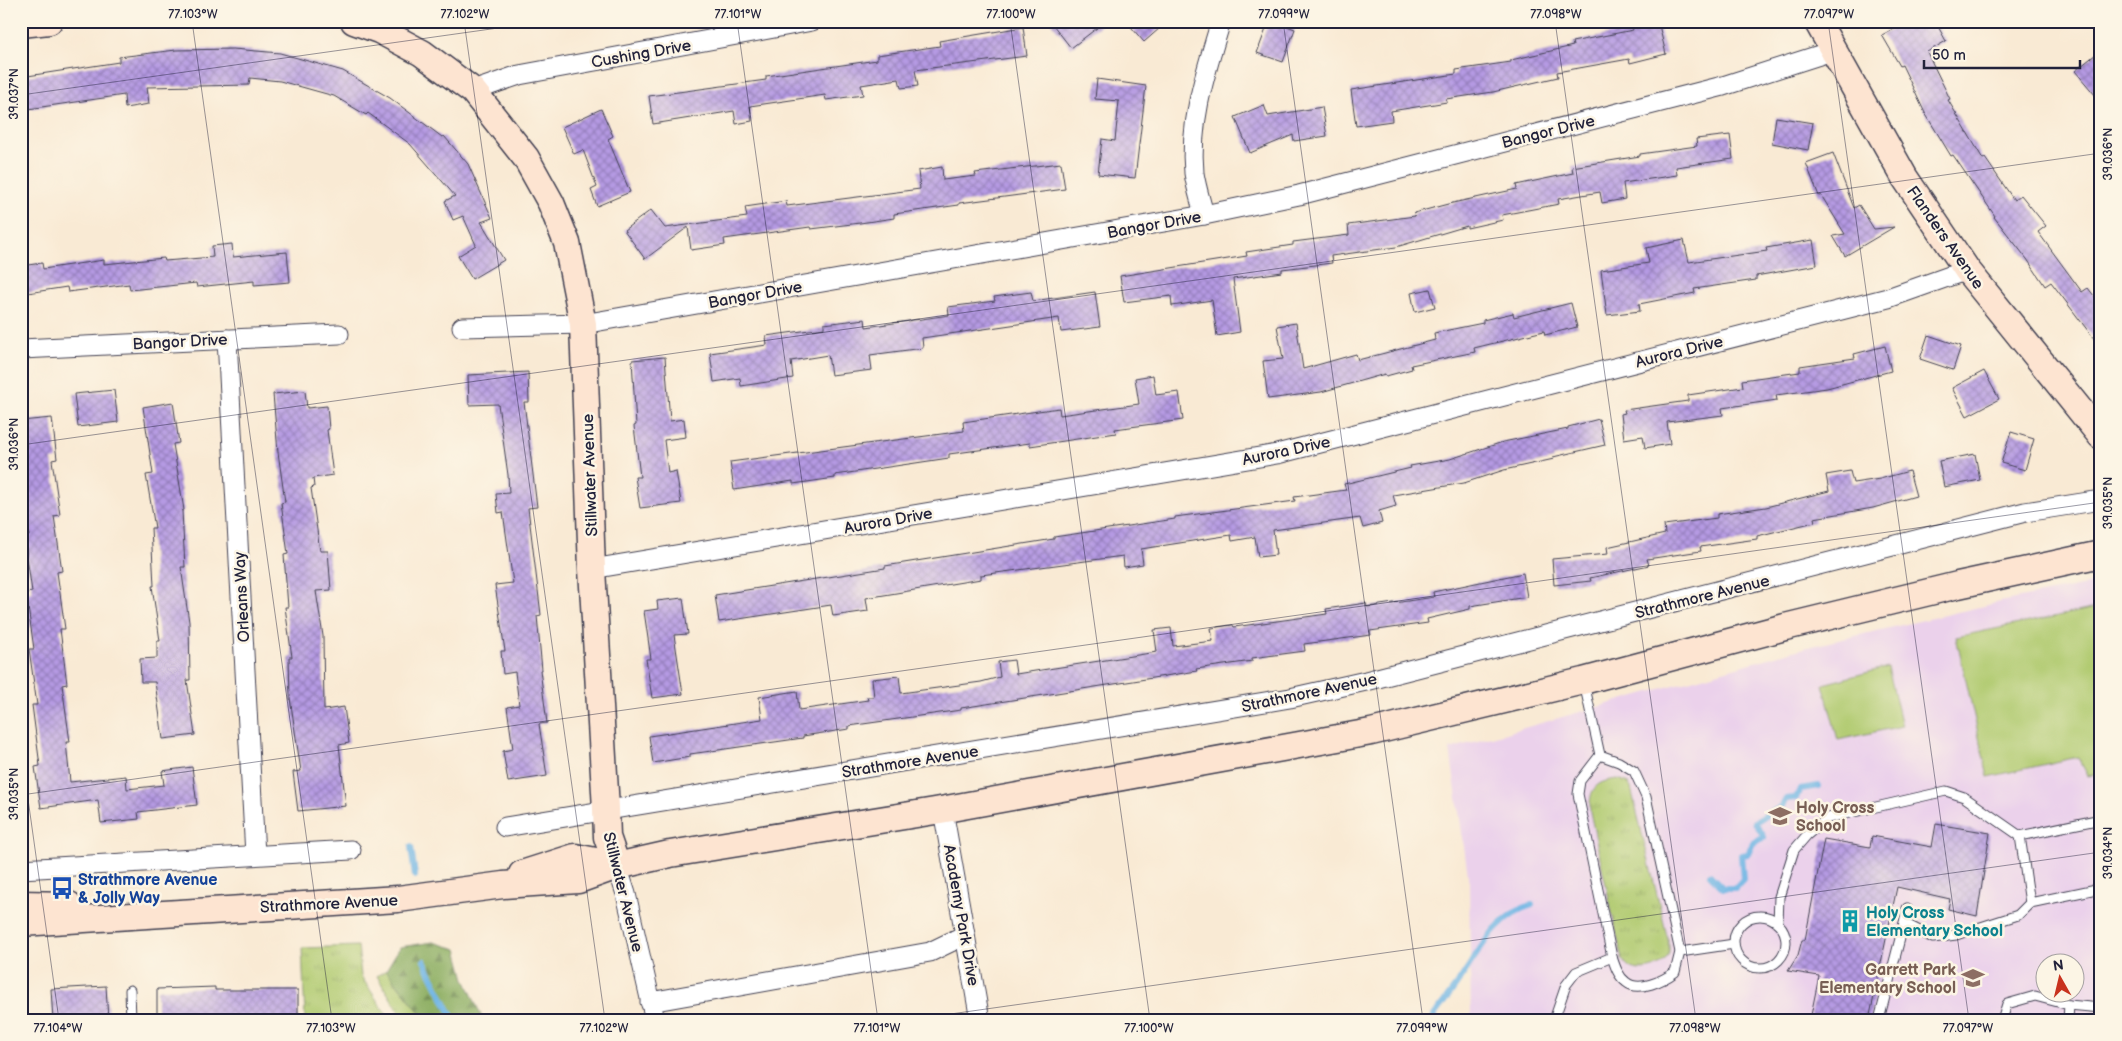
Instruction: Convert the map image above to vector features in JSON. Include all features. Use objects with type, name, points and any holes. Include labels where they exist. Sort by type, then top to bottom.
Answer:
[{"type":"main road","name":"Stillwater Avenue","points":[[354,21],[379,30],[422,53],[473,91],[526,158],[551,203],[567,243],[583,324],[592,569],[606,809],[608,837],[617,866]]},
{"type":"main road","name":"Flanders Avenue","points":[[1816,21],[1904,178],[1967,270],[2101,436]]},
{"type":"main road","name":"Strathmore Avenue","points":[[21,923],[398,899],[503,885],[526,871],[574,857],[617,866],[670,854],[943,810],[1371,732],[1583,681],[1785,627],[1958,585],[2101,554]]},
{"type":"main road","name":"Strathmore Avenue","points":[[21,904],[100,906],[154,914]]},
{"type":"street","name":"Cushing Drive","points":[[473,91],[519,75],[812,21]]},
{"type":"street","points":[[1204,215],[1194,174],[1195,120],[1202,82],[1221,21]]},
{"type":"street","name":"Bangor Drive","points":[[462,327],[583,324],[1204,215],[1299,195],[1723,86],[1832,51]]},
{"type":"street","name":"Aurora Drive","points":[[592,569],[1277,454],[1888,298],[1967,270]]},
{"type":"street","name":"Bangor Drive","points":[[21,349],[339,334]]},
{"type":"street","name":"Orleans Way","points":[[227,339],[255,855]]},
{"type":"street","name":"Strathmore Avenue","points":[[505,827],[1290,698],[1366,681],[2025,512],[2101,500]]},
{"type":"street","name":"Academy Park Drive","points":[[943,810],[980,1020]]},
{"type":"street","points":[[21,869],[352,850]]},
{"type":"street","name":"Stillwater Avenue","points":[[617,866],[626,894],[652,1011]]},
{"type":"street","points":[[652,1011],[930,952],[965,935]]},
{"type":"lane","points":[[1583,681],[1600,755]]},
{"type":"lane","points":[[1600,755],[1634,771],[1646,797],[1680,952],[1675,972],[1662,981],[1639,986],[1627,983],[1618,973],[1612,957],[1578,794],[1580,780],[1600,755]]},
{"type":"lane","points":[[1778,923],[1779,897],[1794,850],[1807,835],[1828,818],[1946,791],[1964,797],[2020,836],[2030,903]]},
{"type":"lane","points":[[2020,836],[2101,819]]},
{"type":"lane","points":[[1904,922],[1932,938],[1956,935],[2018,915],[2030,903],[2101,888]]},
{"type":"lane","points":[[1879,1020],[1907,908]]},
{"type":"lane","points":[[1759,917],[1769,918],[1778,923],[1784,931],[1786,941],[1785,951],[1780,960],[1772,966],[1762,968],[1752,967],[1743,962],[1737,954],[1734,944],[1738,930],[1749,919],[1759,917]]},
{"type":"lane","points":[[1680,952],[1734,944]]},
{"type":"lane","points":[[1554,1020],[1566,985],[1576,972],[1612,957]]},
{"type":"lane","points":[[130,990],[131,1020]]},
{"type":"lane","points":[[2002,1020],[2007,1004],[2035,996],[2069,1005],[2101,1008]]},
{"type":"lane","points":[[2068,1020],[2069,1005]]},
{"type":"shaded area","name":"Holy Cross School","points":[[2101,582],[2101,1020],[1471,1020],[1469,882],[1450,749],[1804,648],[2005,601]]},
{"type":"green space","points":[[2101,607],[2101,773],[2088,776],[2078,757],[1988,777],[1956,637]]},
{"type":"green space","points":[[1888,667],[1902,726],[1838,740],[1823,684]]},
{"type":"green space","points":[[1618,779],[1627,782],[1631,788],[1669,944],[1669,953],[1665,960],[1661,964],[1646,970],[1631,968],[1622,959],[1590,812],[1592,792],[1595,788],[1604,782]]},
{"type":"green space","points":[[433,942],[457,949],[465,979],[483,1020],[426,1020],[386,970],[400,947]]},
{"type":"green space","points":[[358,946],[361,976],[390,1020],[305,1020],[302,948]]},
{"type":"green space","points":[[386,970],[426,1020],[404,1020],[377,976]]},
{"type":"building","points":[[1050,21],[1106,21],[1071,48]]},
{"type":"building","points":[[1126,21],[1168,21],[1144,42]]},
{"type":"building","points":[[1269,21],[1295,29],[1283,62],[1257,53]]},
{"type":"building","points":[[1631,21],[1658,21],[1666,54],[1630,63],[1629,59],[1557,72],[1558,77],[1493,92],[1446,99],[1447,102],[1391,111],[1392,121],[1356,126],[1351,90],[1456,74],[1456,70],[1511,62],[1511,60],[1573,46],[1572,42],[1633,30]]},
{"type":"building","points":[[1907,21],[1935,21],[1946,41],[1927,52],[1950,99],[1948,100],[1983,159],[1985,158],[2014,200],[2021,195],[2046,226],[2038,232],[2082,292],[2088,288],[2101,305],[2101,348],[2051,282],[2045,286],[2027,259],[1994,217],[1953,155],[1951,156],[1925,113],[1902,65],[1900,66],[1882,35]]},
{"type":"building","points":[[1023,27],[1027,56],[915,70],[918,86],[901,88],[899,79],[861,85],[863,95],[826,100],[825,95],[750,106],[752,121],[736,124],[734,111],[653,124],[649,96],[766,80],[766,76],[877,60],[877,55],[940,46],[939,41]]},
{"type":"building","points":[[233,49],[280,53],[343,71],[390,98],[442,137],[444,136],[468,164],[492,218],[481,222],[504,260],[472,279],[458,256],[476,245],[463,216],[453,220],[445,201],[455,196],[410,144],[368,113],[366,115],[334,96],[280,81],[250,78],[249,85],[147,87],[149,104],[125,108],[124,95],[21,110],[21,77],[119,62],[119,57],[176,50]]},
{"type":"building","points":[[2101,50],[2101,102],[2075,71]]},
{"type":"building","points":[[1097,79],[1146,86],[1135,178],[1098,174],[1102,139],[1115,141],[1119,101],[1095,99]]},
{"type":"building","points":[[1264,105],[1268,116],[1322,107],[1327,136],[1294,141],[1293,135],[1250,153],[1235,117]]},
{"type":"building","points":[[601,109],[613,136],[608,139],[630,192],[597,206],[591,190],[597,187],[583,150],[574,154],[562,127]]},
{"type":"building","points":[[1776,117],[1813,123],[1808,150],[1772,143]]},
{"type":"building","points":[[1730,135],[1733,159],[1676,167],[1677,175],[1623,183],[1625,199],[1602,203],[1600,192],[1558,199],[1559,204],[1502,215],[1503,220],[1467,228],[1467,226],[1396,247],[1331,256],[1332,263],[1282,269],[1282,272],[1233,279],[1240,332],[1217,336],[1212,300],[1172,306],[1171,296],[1124,302],[1120,276],[1247,256],[1246,252],[1293,245],[1293,242],[1349,235],[1348,225],[1415,216],[1414,213],[1517,189],[1516,185],[1573,173],[1572,167],[1640,156],[1640,154],[1697,146],[1696,139]]},
{"type":"building","points":[[1833,153],[1854,208],[1859,205],[1874,229],[1894,227],[1845,256],[1833,236],[1845,234],[1821,195],[1819,196],[1806,163]]},
{"type":"building","points":[[1061,163],[1065,189],[959,203],[959,205],[894,214],[894,218],[860,223],[811,229],[810,227],[724,239],[725,245],[691,250],[688,227],[645,259],[624,230],[651,210],[665,228],[747,217],[745,207],[786,201],[787,206],[920,189],[918,171],[942,167],[943,180],[976,176],[975,173]]},
{"type":"building","points":[[1684,240],[1689,262],[1767,251],[1766,248],[1813,240],[1817,265],[1756,276],[1756,280],[1694,289],[1695,293],[1639,304],[1640,311],[1607,315],[1601,270],[1649,263],[1646,248]]},
{"type":"building","points":[[232,244],[233,257],[287,252],[290,282],[254,285],[254,281],[197,287],[196,283],[130,290],[129,284],[68,292],[67,287],[21,294],[21,266],[42,263],[43,269],[104,260],[104,264],[164,258],[165,261],[213,257],[212,246]]},
{"type":"building","points":[[1430,289],[1435,307],[1415,312],[1411,293]]},
{"type":"building","points":[[1031,292],[1033,301],[1095,292],[1100,327],[1061,332],[1059,318],[922,338],[923,348],[870,355],[872,370],[831,375],[828,355],[791,361],[793,378],[741,386],[740,378],[714,382],[710,353],[767,345],[766,336],[824,328],[824,324],[865,319],[866,327],[949,315],[948,307],[995,301],[994,297]]},
{"type":"building","points":[[1571,303],[1577,327],[1545,335],[1544,331],[1474,348],[1475,352],[1411,365],[1412,369],[1386,376],[1385,374],[1321,392],[1268,399],[1263,361],[1283,359],[1277,326],[1296,323],[1303,369],[1356,354],[1358,360],[1435,340],[1434,333],[1483,323],[1483,320],[1513,313],[1514,317]]},
{"type":"building","points":[[1928,335],[1961,346],[1953,370],[1920,359]]},
{"type":"building","points":[[1885,346],[1891,371],[1827,388],[1776,395],[1777,400],[1722,408],[1723,415],[1667,422],[1670,444],[1645,448],[1643,436],[1624,439],[1621,414],[1625,413],[1624,410],[1688,401],[1688,395],[1743,387],[1742,380],[1800,372],[1800,366],[1855,358],[1854,354]]},
{"type":"building","points":[[665,357],[670,421],[684,419],[686,437],[664,440],[668,473],[676,471],[681,503],[640,508],[635,477],[640,477],[634,426],[636,425],[632,360]]},
{"type":"building","points":[[1984,371],[1999,399],[1967,416],[1952,388]]},
{"type":"building","points":[[528,372],[529,402],[524,402],[537,507],[528,508],[541,615],[537,616],[542,670],[540,670],[547,723],[539,724],[547,776],[508,782],[503,751],[513,749],[507,707],[519,705],[515,672],[503,674],[501,651],[505,651],[495,585],[513,583],[503,512],[498,513],[496,494],[509,493],[508,475],[498,404],[469,405],[468,375]]},
{"type":"building","points":[[1153,375],[1156,395],[1179,392],[1183,420],[1115,429],[1116,433],[1030,446],[1030,443],[949,454],[949,458],[835,475],[835,478],[793,484],[793,481],[734,490],[730,462],[964,431],[963,422],[1059,408],[1060,415],[1139,404],[1135,378]]},
{"type":"building","points":[[114,390],[118,422],[78,427],[74,394]]},
{"type":"building","points":[[305,391],[307,408],[327,406],[329,429],[327,430],[333,475],[313,478],[314,487],[311,488],[320,551],[328,551],[331,590],[316,591],[323,636],[324,710],[344,707],[349,743],[339,745],[346,806],[298,811],[293,772],[301,771],[290,698],[289,657],[292,657],[285,607],[288,607],[284,555],[288,554],[281,503],[285,502],[273,394]]},
{"type":"building","points":[[173,402],[179,443],[173,444],[184,510],[182,511],[185,567],[181,567],[189,622],[190,680],[187,680],[195,735],[163,739],[155,682],[141,682],[140,659],[157,658],[157,641],[160,641],[152,586],[154,586],[151,528],[155,528],[146,475],[153,474],[143,407]]},
{"type":"building","points":[[52,418],[57,459],[52,460],[60,515],[54,516],[62,571],[57,572],[65,629],[60,629],[67,684],[62,685],[70,742],[66,742],[70,782],[126,776],[127,789],[164,785],[162,771],[192,767],[197,805],[138,812],[139,819],[101,823],[98,800],[41,808],[35,767],[40,766],[32,705],[37,705],[29,649],[34,649],[26,593],[32,592],[24,536],[29,536],[21,480],[26,478],[21,421]]},
{"type":"building","points":[[1599,419],[1605,445],[1504,470],[1464,483],[1393,495],[1396,506],[1379,511],[1382,523],[1363,528],[1360,518],[1273,530],[1276,555],[1258,557],[1255,537],[1232,541],[1231,535],[1141,549],[1143,564],[1124,567],[1123,556],[981,575],[981,579],[866,598],[868,611],[833,616],[831,605],[719,622],[715,595],[885,568],[885,566],[1054,539],[1054,537],[1175,519],[1175,517],[1295,501],[1294,497],[1346,490],[1344,484],[1411,468],[1410,466],[1450,459],[1503,442],[1568,429],[1568,427]]},
{"type":"building","points":[[2011,432],[2034,439],[2025,470],[2001,463]]},
{"type":"building","points":[[1975,454],[1980,480],[1944,487],[1939,461]]},
{"type":"building","points":[[1850,471],[1853,483],[1880,479],[1909,471],[1916,496],[1873,508],[1814,518],[1815,522],[1757,536],[1757,539],[1700,547],[1701,551],[1647,559],[1649,565],[1590,578],[1591,581],[1554,585],[1552,559],[1608,554],[1607,547],[1665,534],[1664,525],[1717,518],[1717,514],[1766,507],[1829,491],[1826,475]]},
{"type":"building","points":[[1523,573],[1527,597],[1470,606],[1470,609],[1427,619],[1428,623],[1370,631],[1371,635],[1304,644],[1305,651],[1252,658],[1252,661],[1196,669],[1197,671],[961,708],[961,710],[849,726],[849,729],[803,736],[803,738],[690,754],[690,757],[653,763],[649,736],[762,719],[759,697],[797,691],[799,710],[868,700],[867,697],[874,697],[872,679],[899,676],[901,693],[981,682],[1000,677],[998,662],[1014,660],[1016,674],[1157,652],[1154,630],[1171,628],[1173,646],[1213,641],[1211,628],[1233,625],[1234,627],[1327,614],[1326,609],[1366,603],[1367,607],[1434,597],[1433,592]]},
{"type":"building","points":[[683,598],[688,634],[674,635],[683,694],[652,698],[646,659],[651,659],[644,611],[658,609],[657,601]]},
{"type":"building","name":"Holy Cross Elementary School","points":[[1936,824],[1990,833],[1977,916],[1948,909],[1950,899],[1897,887],[1869,1020],[1810,1020],[1819,976],[1788,971],[1798,955],[1802,940],[1805,940],[1824,839],[1870,847],[1872,836],[1932,847]]},
{"type":"building","points":[[106,986],[108,1020],[53,1020],[51,989]]},
{"type":"building","points":[[215,987],[215,990],[298,990],[298,1020],[157,1020],[157,989]]},
{"type":"waterway","points":[[1710,875],[1723,888],[1735,888],[1743,879],[1741,855],[1748,854],[1753,843],[1764,837],[1755,822],[1782,806],[1786,799],[1796,798],[1800,789],[1819,786]]},
{"type":"waterway","points":[[411,847],[415,876]]},
{"type":"waterway","points":[[1431,1020],[1492,933],[1509,916],[1520,909],[1532,905]]},
{"type":"waterway","points":[[424,961],[454,1020]]},
{"type":"place","name":"Holy Cross School","points":[[1780,816]]},
{"type":"place","name":"Strathmore Avenue & Jolly Way","points":[[62,888]]},
{"type":"place","name":"Holy Cross Elementary School","points":[[1850,921]]},
{"type":"place","name":"Garrett Park Elementary School","points":[[1973,978]]}]
